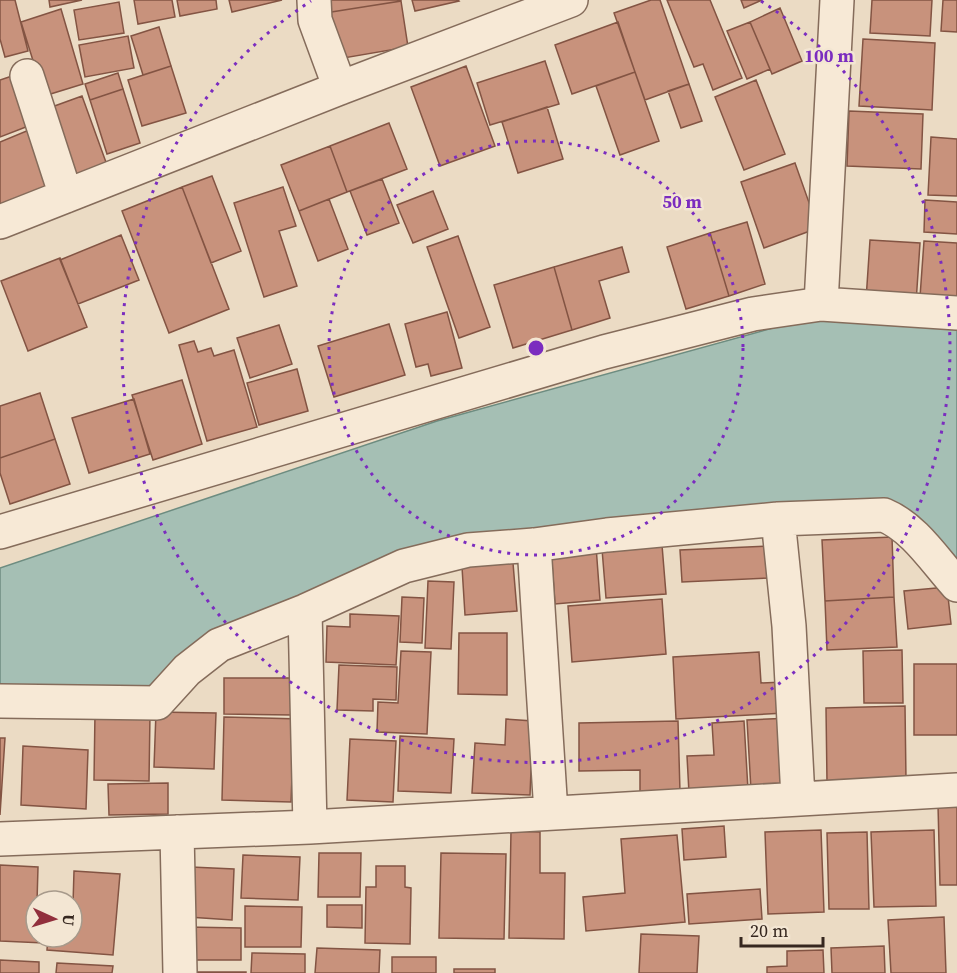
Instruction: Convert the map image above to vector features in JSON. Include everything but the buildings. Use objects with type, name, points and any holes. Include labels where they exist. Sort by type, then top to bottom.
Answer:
[{"type":"street","points":[[314,0],[315,20],[340,88]]},
{"type":"street","points":[[0,222],[571,0]]},
{"type":"street","points":[[821,304],[837,0]]},
{"type":"street","points":[[27,76],[66,196]]},
{"type":"street","points":[[0,532],[604,352],[753,314],[821,304],[957,314]]},
{"type":"street","points":[[0,701],[157,703],[182,674],[219,645],[404,566],[468,550],[778,519],[884,515],[898,521],[910,531],[957,585]]},
{"type":"street","points":[[778,519],[789,626],[798,798]]},
{"type":"street","points":[[534,545],[551,813]]},
{"type":"street","points":[[305,610],[310,827]]},
{"type":"street","points":[[0,839],[310,827],[957,790]]},
{"type":"street","points":[[177,832],[180,973]]},
{"type":"shaded area","points":[[809,318],[957,326],[957,564],[892,503],[449,543],[205,648],[155,701],[0,695],[0,568],[437,421]]}]
